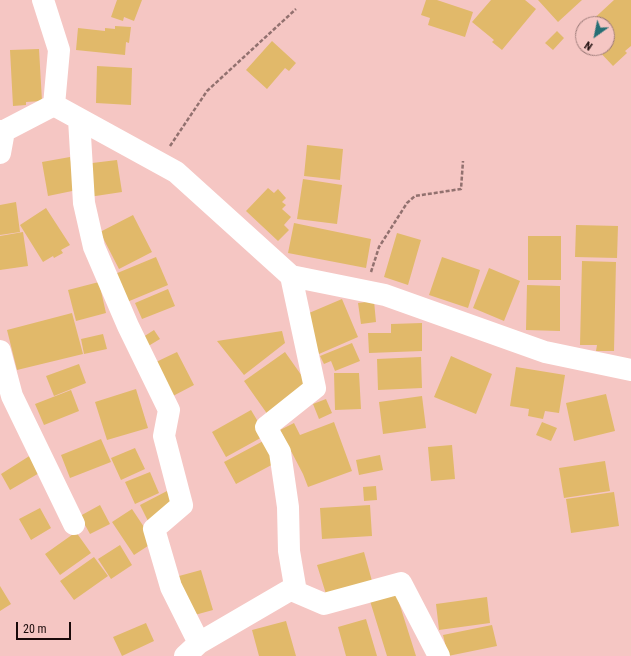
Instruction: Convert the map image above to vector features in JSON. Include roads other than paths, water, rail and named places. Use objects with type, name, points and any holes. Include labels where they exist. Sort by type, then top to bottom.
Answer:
[{"type":"street","points":[[42,0],[59,50],[54,105]]},
{"type":"street","points":[[54,105],[176,172],[291,276],[385,295],[545,352],[631,370]]},
{"type":"street","points":[[0,153],[2,131],[54,105]]},
{"type":"street","points":[[79,119],[84,203],[94,247],[128,326],[169,410],[164,436],[182,505],[154,529],[171,588],[192,649],[295,587]]},
{"type":"street","points":[[291,276],[315,388],[266,427],[280,452],[288,507],[289,551],[296,592],[324,604],[401,583],[439,656]]},
{"type":"street","points":[[0,351],[12,396],[74,524]]}]
